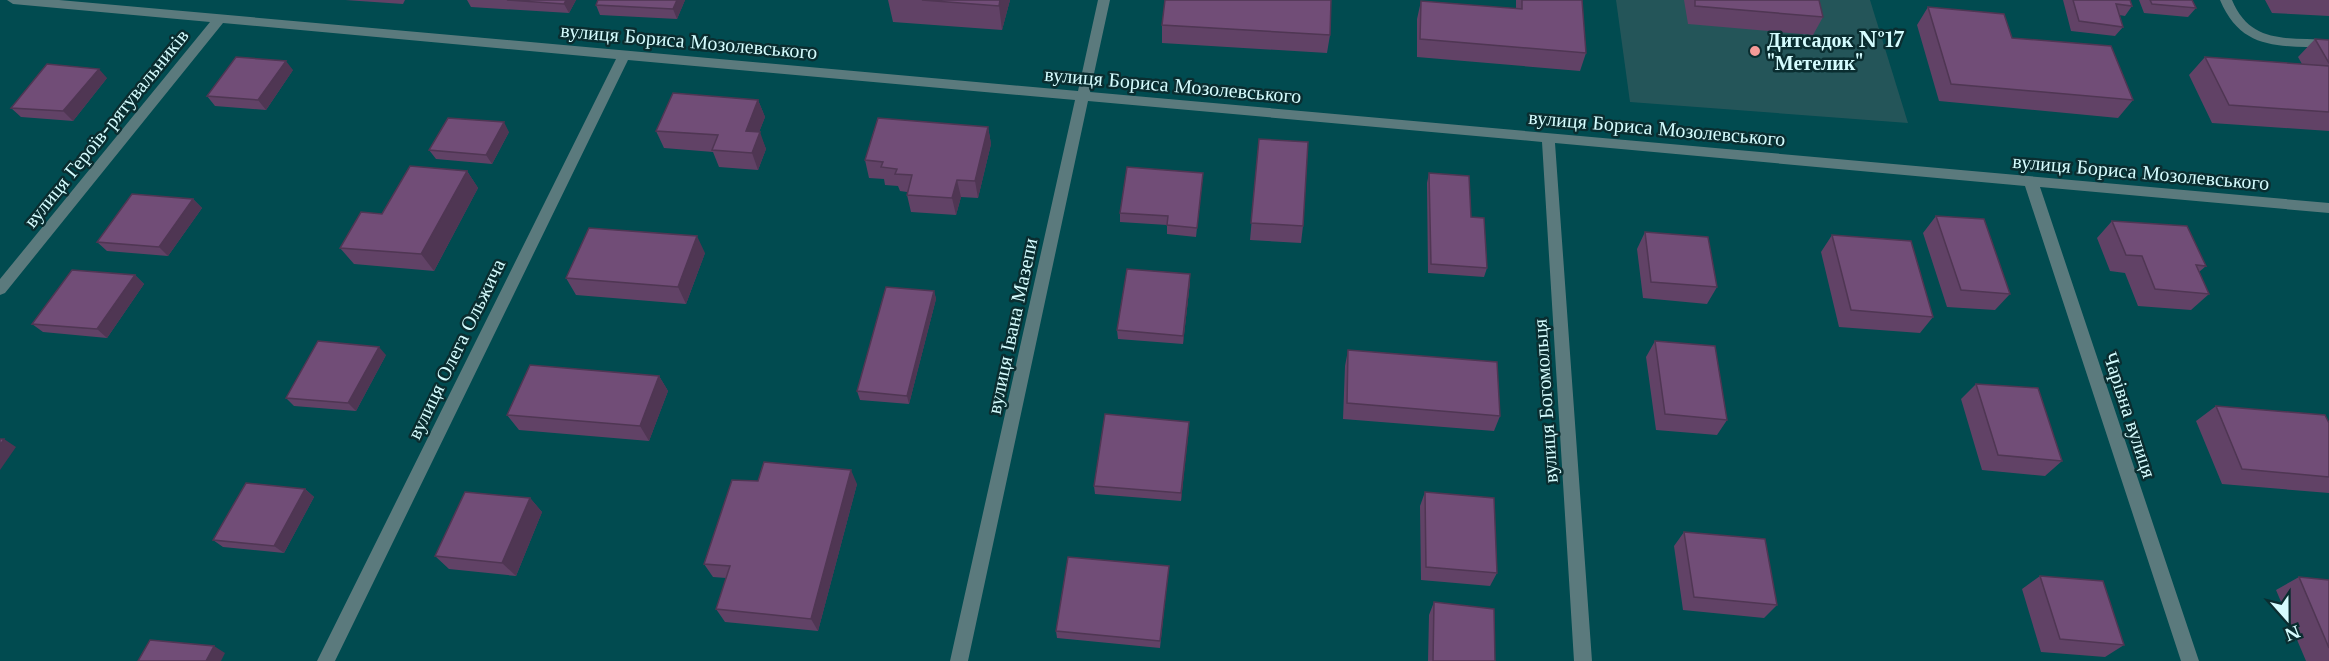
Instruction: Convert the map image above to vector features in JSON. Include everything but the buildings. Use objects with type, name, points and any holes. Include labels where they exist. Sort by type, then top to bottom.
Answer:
[{"type":"street","name":"вулиця Бориса Мозолевського","points":[[13,0],[2329,208]]},
{"type":"street","name":"вулиця Івана Мазепи","points":[[960,661],[1104,0]]},
{"type":"street","points":[[2226,0],[2235,20],[2245,29],[2266,38],[2329,44]]},
{"type":"street","name":"вулиця Героїв-рятувальників","points":[[0,289],[219,19]]},
{"type":"street","name":"вулиця Олега Ольжича","points":[[326,661],[624,55]]},
{"type":"street","name":"вулиця Богомольця","points":[[1548,138],[1583,661]]},
{"type":"street","name":"Чарівна вулиця","points":[[2031,182],[2190,661]]},
{"type":"shaded area","name":"Дитсадок №17 \"Метелик\"","points":[[1616,0],[1870,0],[1908,123],[1630,102]]},
{"type":"place","name":"Дитсадок №17 \"Метелик\"","points":[[1755,51]]}]
